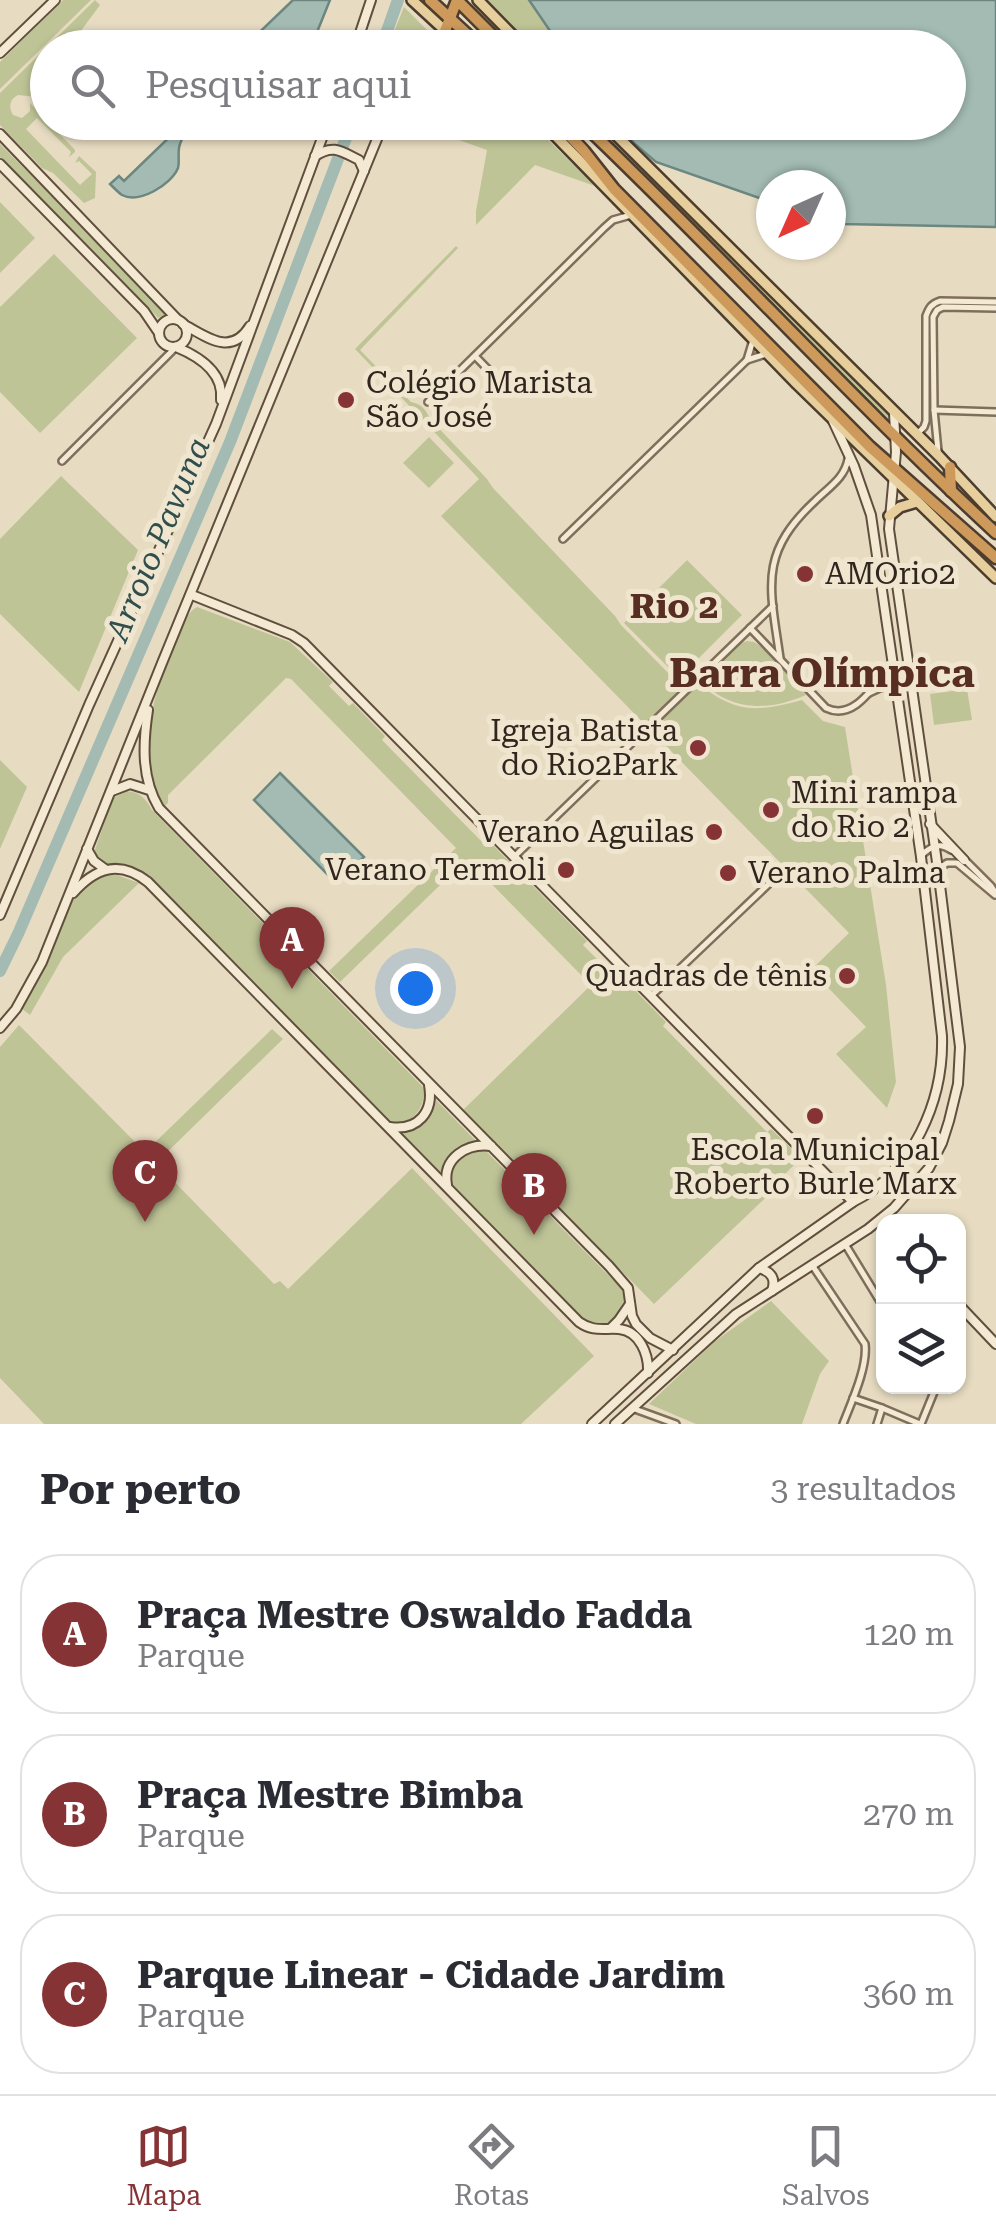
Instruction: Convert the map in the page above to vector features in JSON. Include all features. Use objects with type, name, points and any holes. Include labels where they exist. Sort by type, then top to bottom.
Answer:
[{"type":"highway","points":[[430,0],[462,30]]},
{"type":"highway","points":[[445,30],[456,0],[487,30]]},
{"type":"highway","points":[[574,140],[614,188],[894,474],[996,558]]},
{"type":"highway","points":[[600,140],[996,533]]},
{"type":"highway","points":[[950,468],[951,492]]},
{"type":"main road","points":[[413,1],[442,30]]},
{"type":"main road","points":[[481,2],[508,30]]},
{"type":"main road","points":[[559,140],[766,354],[833,421],[894,474],[996,578]]},
{"type":"main road","points":[[622,140],[996,516]]},
{"type":"main road","points":[[889,516],[900,507],[918,502]]},
{"type":"street","points":[[0,53],[55,0]]},
{"type":"street","points":[[361,30],[371,0]]},
{"type":"street","points":[[0,134],[187,331],[186,339],[62,462]]},
{"type":"street","points":[[0,915],[89,705],[216,424],[321,140]]},
{"type":"street","points":[[0,1028],[34,979],[377,140]]},
{"type":"street","points":[[315,157],[326,149],[335,150],[359,160],[364,171]]},
{"type":"street","points":[[0,164],[146,313],[164,344],[202,359],[222,394],[216,424]]},
{"type":"street","points":[[428,402],[613,220],[620,204]]},
{"type":"street","points":[[613,220],[630,215]]},
{"type":"street","points":[[917,434],[925,426],[929,309],[940,301],[996,305]]},
{"type":"street","points":[[939,456],[935,436],[933,317],[936,310],[958,304]]},
{"type":"street","points":[[159,332],[165,321],[181,322],[216,341],[230,343],[243,337],[257,314]]},
{"type":"street","points":[[747,360],[753,340]]},
{"type":"street","points":[[563,539],[747,360],[766,354]]},
{"type":"street","points":[[474,356],[510,392]]},
{"type":"street","points":[[926,410],[996,412]]},
{"type":"street","points":[[889,1214],[935,1158],[950,1121],[958,1084],[960,1046],[890,543],[894,413]]},
{"type":"street","points":[[592,1424],[759,1268],[877,1188],[903,1160],[922,1129],[938,1084],[942,1036],[870,509],[833,421]]},
{"type":"street","points":[[780,658],[771,577],[777,548],[796,518],[844,473],[848,453]]},
{"type":"street","points":[[192,595],[292,634],[304,643],[853,1202]]},
{"type":"street","points":[[514,857],[773,606]]},
{"type":"street","points":[[750,628],[832,711],[848,710],[866,694],[904,644]]},
{"type":"street","points":[[866,694],[882,687],[896,688]]},
{"type":"street","points":[[150,695],[144,751],[149,790],[159,808],[622,1280],[640,1330],[672,1350]]},
{"type":"street","points":[[111,792],[130,784],[149,790]]},
{"type":"street","points":[[930,824],[996,895]]},
{"type":"street","points":[[920,857],[934,846],[945,846],[964,860]]},
{"type":"street","points":[[87,849],[105,869]]},
{"type":"street","points":[[938,870],[957,863],[996,895]]},
{"type":"street","points":[[66,900],[82,882],[105,869],[132,872],[148,882],[579,1322],[593,1329],[624,1330],[635,1338],[646,1351],[648,1373]]},
{"type":"street","points":[[651,996],[776,877]]},
{"type":"street","points":[[390,1127],[407,1127],[420,1119],[431,1099],[428,1081]]},
{"type":"street","points":[[448,1187],[446,1176],[456,1155],[476,1145],[492,1146]]},
{"type":"street","points":[[615,1424],[729,1320],[876,1224]]},
{"type":"street","points":[[872,1226],[876,1227]]},
{"type":"street","points":[[844,1244],[882,1304]]},
{"type":"street","points":[[812,1265],[865,1344],[866,1353],[842,1424]]},
{"type":"street","points":[[759,1268],[773,1277],[772,1291]]},
{"type":"street","points":[[607,1330],[631,1304]]},
{"type":"street","points":[[966,1312],[996,1344]]},
{"type":"street","points":[[852,1398],[921,1424],[933,1394]]},
{"type":"street","points":[[632,1408],[676,1424]]},
{"type":"street","points":[[877,1424],[882,1408]]},
{"type":"green space","points":[[63,0],[91,0],[60,30],[33,30]]},
{"type":"green space","points":[[95,0],[100,5],[82,30],[64,30]]},
{"type":"green space","points":[[486,0],[529,0],[549,30],[516,30]]},
{"type":"green space","points":[[404,7],[427,30],[395,30]]},
{"type":"green space","points":[[30,32],[30,60],[0,89],[0,62]]},
{"type":"green space","points":[[30,64],[30,96],[18,95],[12,101],[13,115],[22,118],[30,111],[30,125],[26,129],[30,140],[37,140],[80,185],[92,174],[79,161],[75,163],[79,156],[96,172],[95,198],[84,203],[0,125],[0,93]]},
{"type":"green space","points":[[59,140],[65,140],[75,150],[69,157],[71,152]]},
{"type":"green space","points":[[459,140],[548,140],[595,186],[535,165],[476,225],[487,150]]},
{"type":"green space","points":[[605,140],[616,140],[642,162],[882,404],[891,424]]},
{"type":"green space","points":[[0,144],[168,314],[158,318],[0,157]]},
{"type":"green space","points":[[0,202],[35,238],[0,273]]},
{"type":"green space","points":[[456,246],[360,350],[411,402],[423,407],[493,488],[678,683],[691,678],[719,698],[743,707],[769,707],[802,700],[823,721],[845,727],[886,985],[896,1082],[887,1108],[836,1054],[866,1027],[811,970],[849,933],[441,516],[479,479],[355,349]]},
{"type":"green space","points":[[54,254],[137,338],[40,433],[0,392],[0,307]]},
{"type":"green space","points":[[429,437],[454,463],[429,488],[403,463]]},
{"type":"green space","points":[[61,476],[138,550],[79,692],[0,614],[0,539]]},
{"type":"green space","points":[[687,560],[742,615],[679,678],[624,623]]},
{"type":"green space","points":[[197,607],[290,642],[333,682],[329,686],[349,706],[353,703],[385,736],[382,740],[486,846],[491,843],[587,941],[583,945],[666,1022],[663,1026],[767,1132],[771,1129],[801,1158],[779,1180],[781,1183],[654,1304],[463,1110],[589,987],[583,977],[467,859],[340,982],[329,971],[456,848],[291,679],[286,678],[168,795],[168,803],[162,808],[149,764],[150,722],[168,661],[185,621]]},
{"type":"green space","points":[[747,641],[762,647],[806,695],[778,704],[751,706],[725,699],[702,681],[739,644]]},
{"type":"green space","points":[[967,689],[972,720],[934,725],[930,694]]},
{"type":"green space","points":[[0,760],[27,787],[0,849]]},
{"type":"green space","points":[[127,791],[145,799],[424,1088],[415,1115],[404,1122],[389,1123],[145,875],[135,869],[105,867],[93,855],[113,798]]},
{"type":"green space","points":[[102,875],[117,875],[139,883],[63,957],[30,1015],[21,1008],[42,971],[75,893]]},
{"type":"green space","points":[[19,1025],[145,1152],[272,1029],[283,1039],[156,1163],[274,1284],[280,1281],[288,1289],[412,1168],[594,1356],[521,1424],[44,1424],[0,1378],[0,1047]]},
{"type":"green space","points":[[435,1099],[476,1141],[453,1152],[441,1175],[399,1133],[423,1123]]},
{"type":"green space","points":[[486,1151],[620,1288],[626,1302],[612,1324],[587,1324],[450,1184],[461,1159]]},
{"type":"green space","points":[[771,1301],[829,1361],[820,1374],[802,1424],[696,1424],[649,1404],[714,1342]]},
{"type":"water","points":[[293,0],[330,0],[318,30],[262,30]]},
{"type":"water","points":[[529,0],[996,0],[996,227],[846,224],[846,170],[756,170],[756,197],[656,162],[632,140],[966,140],[966,30],[549,30]]},
{"type":"water","points":[[166,140],[182,140],[178,168],[169,181],[154,191],[129,197],[110,184],[119,176],[124,181]]},
{"type":"water","points":[[280,773],[364,857],[336,883],[254,800]]},
{"type":"waterway","name":"Arroio Pavuna","points":[[387,30],[398,0]]},
{"type":"waterway","name":"Arroio Pavuna","points":[[0,971],[230,442],[345,140]]},
{"type":"place","name":"Colégio Marista São José","points":[[346,400]]},
{"type":"place","name":"AMOrio2","points":[[805,574]]},
{"type":"place","name":"Igreja Batista do Rio2Park","points":[[698,748]]},
{"type":"place","name":"Mini rampa do Rio 2","points":[[771,810]]},
{"type":"place","name":"Verano Aguilas","points":[[714,832]]},
{"type":"place","name":"Verano Termoli","points":[[566,870]]},
{"type":"place","name":"Verano Palma","points":[[728,873]]},
{"type":"place","name":"Quadras de tênis","points":[[847,976]]},
{"type":"place","name":"Praça Mestre Oswaldo Fadda","points":[[292,989]]},
{"type":"place","name":"Escola Municipal Roberto Burle Marx","points":[[815,1116]]},
{"type":"place","name":"Parque Linear - Cidade Jardim","points":[[145,1222]]},
{"type":"place","name":"Praça Mestre Bimba","points":[[534,1235]]},
{"type":"district","name":"Rio 2","points":[[674,606]]},
{"type":"district","name":"Barra Olímpica","points":[[822,673]]}]
